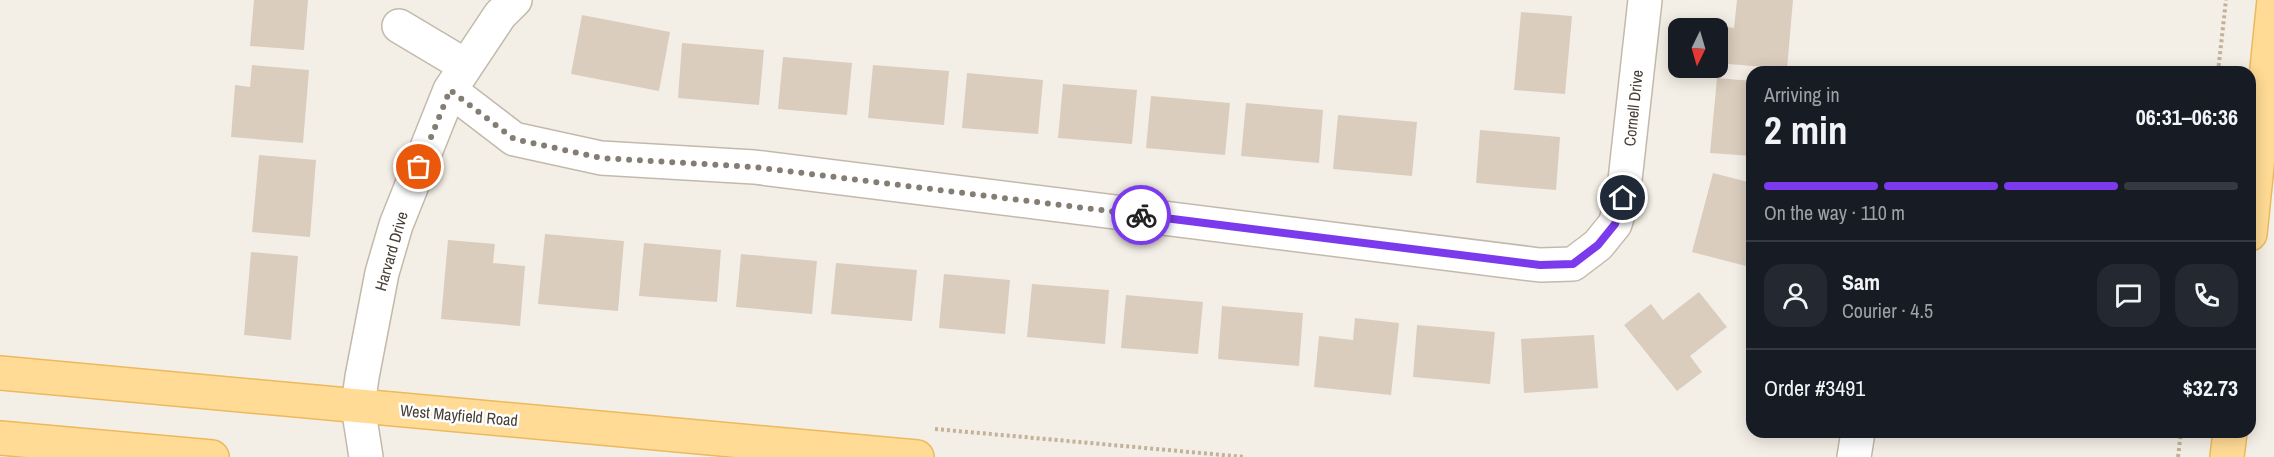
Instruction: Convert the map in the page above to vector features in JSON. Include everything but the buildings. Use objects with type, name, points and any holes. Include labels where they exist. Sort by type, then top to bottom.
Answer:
[{"type":"main road","points":[[2256,176],[2274,0]]},
{"type":"main road","name":"West Mayfield Road","points":[[0,373],[917,457]]},
{"type":"main road","points":[[0,438],[212,457]]},
{"type":"main road","points":[[2227,457],[2229,438]]},
{"type":"street","name":"Harvard Drive","points":[[366,457],[358,405],[382,273],[396,225],[458,78],[501,15],[514,0]]},
{"type":"street","name":"Cornell Drive","points":[[399,26],[458,78],[514,139],[601,158],[754,167],[1540,265],[1573,264],[1598,245],[1615,224],[1623,198],[1645,0]]},
{"type":"street","points":[[1854,457],[1857,438]]},
{"type":"path","points":[[2219,66],[2226,0]]},
{"type":"path","points":[[2178,457],[2180,438]]},
{"type":"way so far","points":[[419,167],[450,90],[514,139],[601,158],[754,167],[1141,215]]},
{"type":"route","points":[[1141,215],[1540,265],[1573,264],[1598,245],[1615,224],[1623,198]]}]
